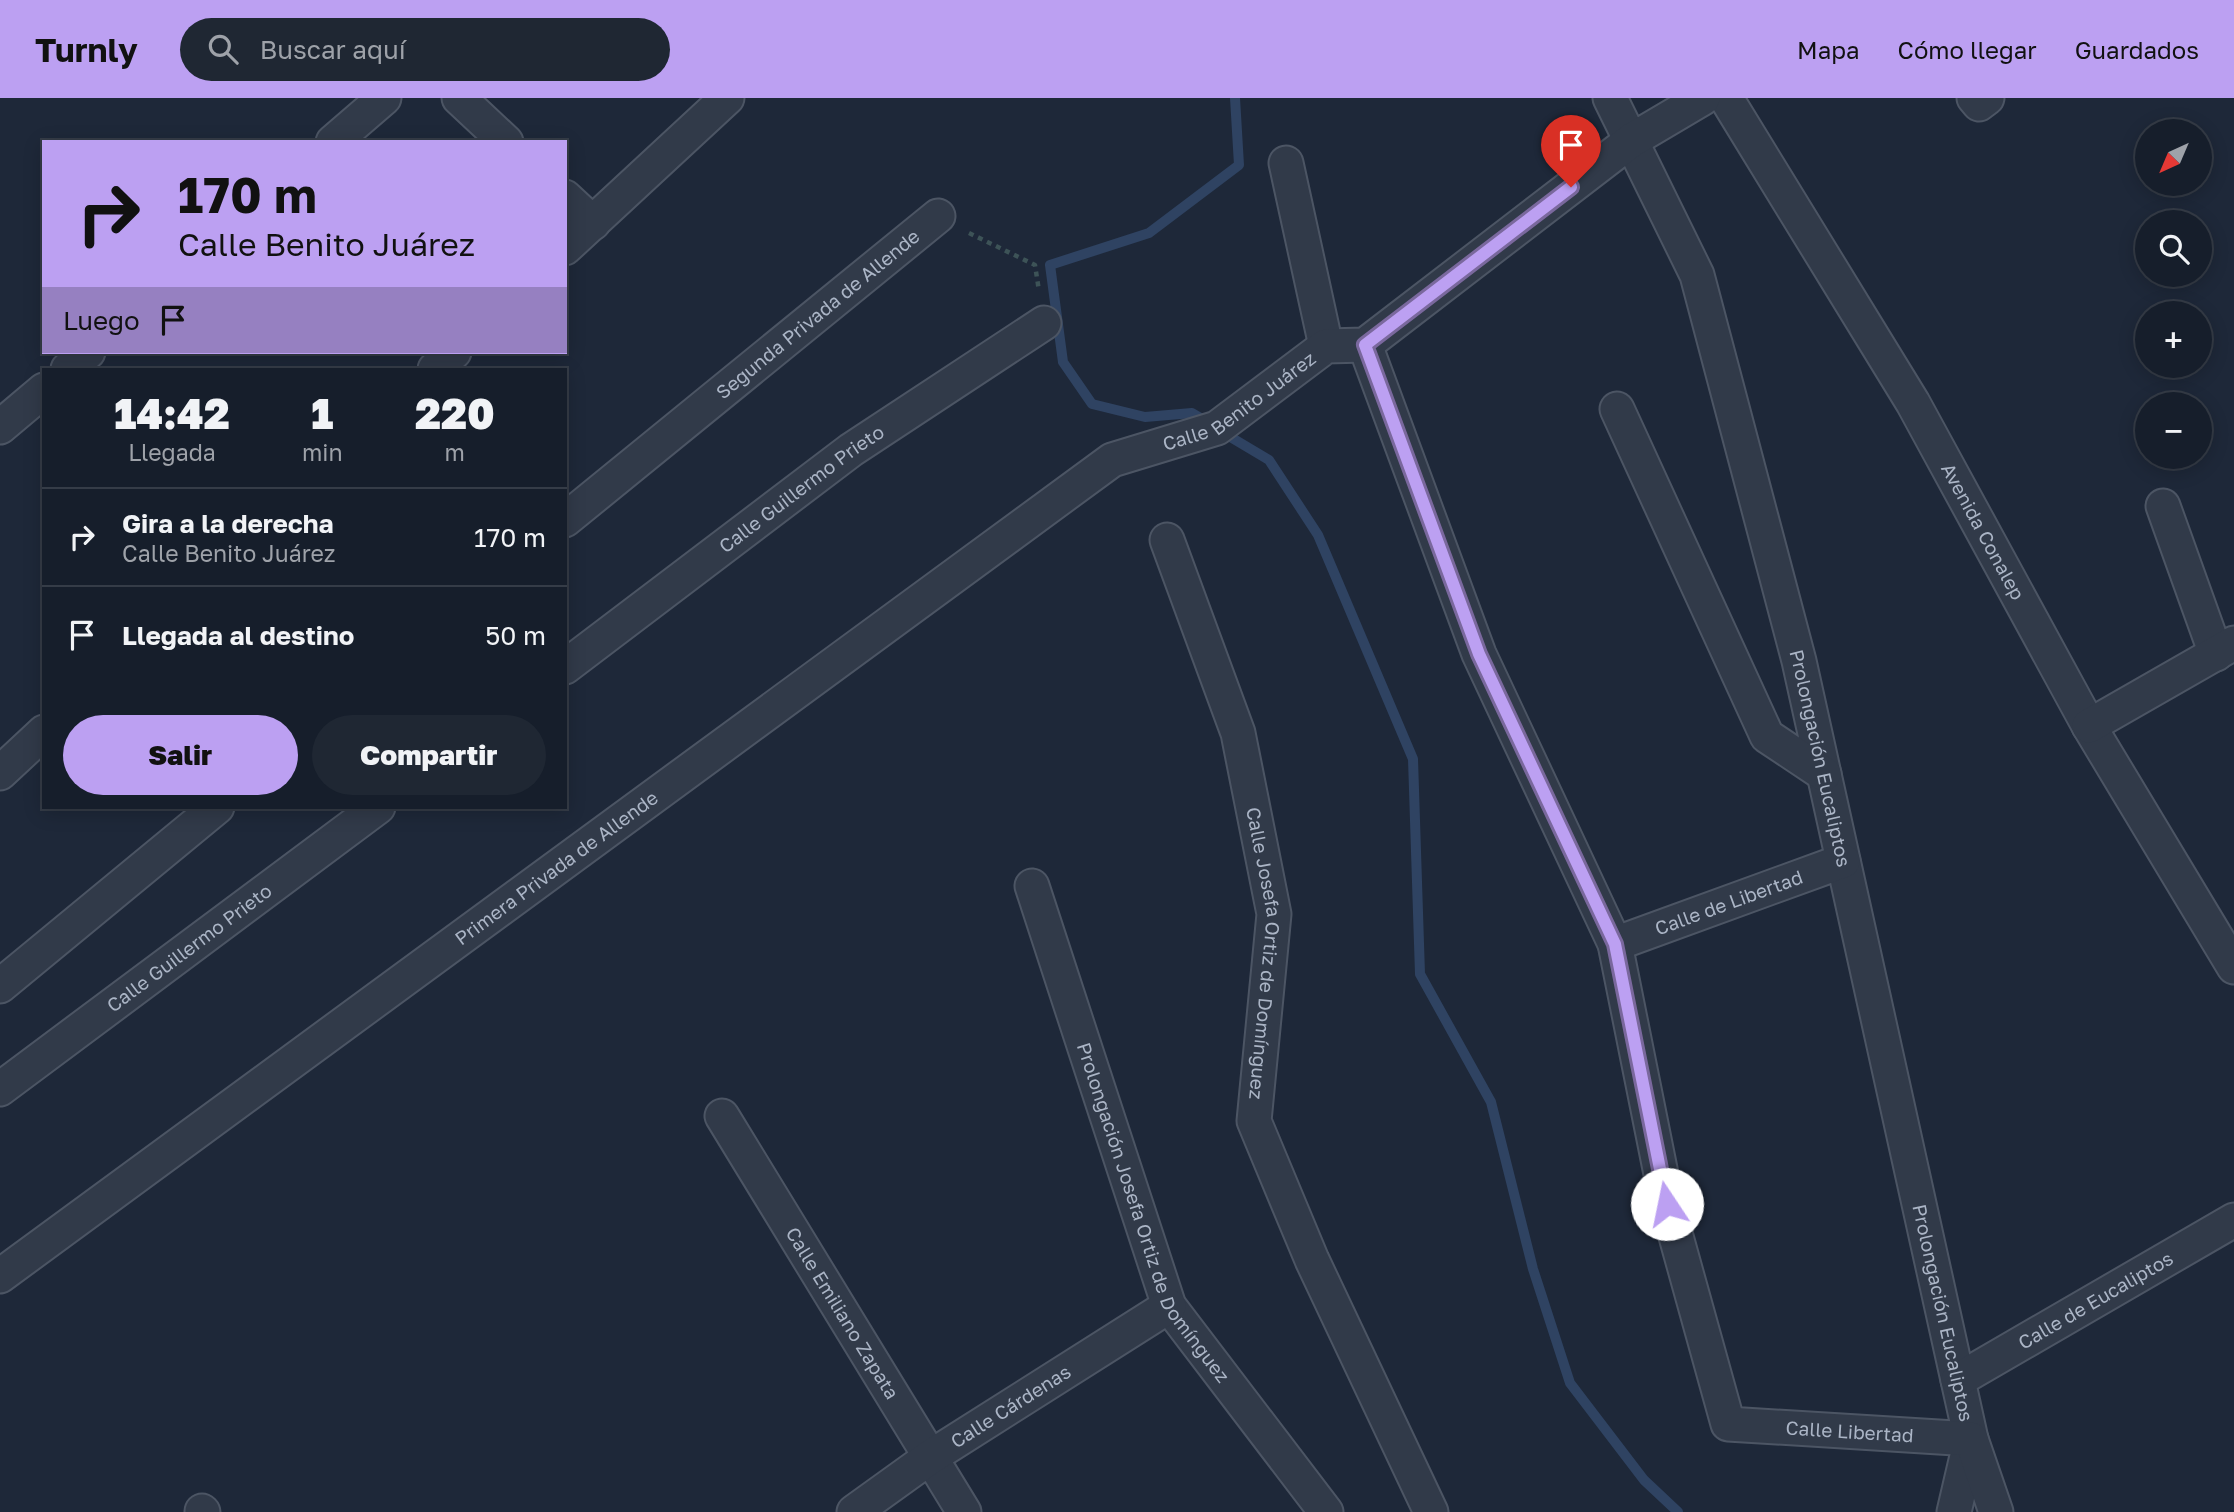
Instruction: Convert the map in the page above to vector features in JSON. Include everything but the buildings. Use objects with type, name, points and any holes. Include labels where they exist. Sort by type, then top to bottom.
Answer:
[{"type":"street","points":[[335,140],[384,98]]},
{"type":"street","points":[[459,98],[504,140]]},
{"type":"street","points":[[567,246],[727,98]]},
{"type":"street","name":"Prolongación Eucaliptos","points":[[1610,98],[1697,275],[1799,661],[1971,1439],[1996,1512]]},
{"type":"street","points":[[1615,944],[1479,654],[1365,345],[1632,140],[1703,98]]},
{"type":"street","name":"Avenida Conalep","points":[[1726,98],[1913,403],[2089,726],[2234,967]]},
{"type":"street","points":[[1974,98],[1979,104],[1987,98]]},
{"type":"street","points":[[1286,163],[1326,346]]},
{"type":"street","points":[[567,199],[593,223]]},
{"type":"street","name":"Segunda Privada de Allende","points":[[567,518],[938,216]]},
{"type":"street","name":"Calle Guillermo Prieto","points":[[567,665],[850,450],[1044,323]]},
{"type":"street","name":"Calle Benito Juárez","points":[[1112,460],[1217,428],[1326,346],[1365,345]]},
{"type":"street","points":[[69,368],[86,354]]},
{"type":"street","points":[[436,368],[452,354]]},
{"type":"street","points":[[0,427],[42,392]]},
{"type":"street","points":[[1617,410],[1767,736],[1824,774]]},
{"type":"street","name":"Primera Privada de Allende","points":[[0,1276],[1112,460]]},
{"type":"street","points":[[2089,726],[2225,649],[2163,506]]},
{"type":"street","name":"Calle Josefa Ortiz de Domínguez","points":[[1167,540],[1238,733],[1274,914],[1254,1121],[1312,1260],[1431,1512]]},
{"type":"street","points":[[0,772],[42,734]]},
{"type":"street","points":[[0,986],[215,809]]},
{"type":"street","name":"Calle Guillermo Prieto","points":[[0,1089],[376,809]]},
{"type":"street","name":"Calle de Libertad","points":[[1615,944],[1843,861]]},
{"type":"street","name":"Prolongación Josefa Ortiz de Domínguez","points":[[1032,886],[1169,1306],[1326,1512]]},
{"type":"street","name":"Calle Libertad","points":[[1615,944],[1667,1204],[1728,1424],[1971,1439]]},
{"type":"street","name":"Calle Emiliano Zapata","points":[[722,1116],[964,1512]]},
{"type":"street","name":"Calle de Eucaliptos","points":[[1958,1380],[2234,1220]]},
{"type":"street","name":"Calle Cárdenas","points":[[854,1512],[929,1458],[1169,1306]]},
{"type":"street","name":"Prolongación Eucaliptos","points":[[1954,1512],[1971,1439]]},
{"type":"path","name":"Segunda Privada de Allende","points":[[938,216],[945,222],[1035,265],[1044,323]]},
{"type":"waterway","points":[[1209,423],[1192,413],[1145,417],[1092,404],[1063,362],[1050,265],[1149,233],[1239,165],[1235,98]]},
{"type":"waterway","points":[[1222,432],[1269,460],[1318,535],[1413,759],[1420,974],[1491,1102],[1533,1269],[1570,1383],[1644,1480],[1678,1512]]},
{"type":"route","points":[[1571,187],[1365,345],[1479,654],[1615,944],[1667,1204]]}]
